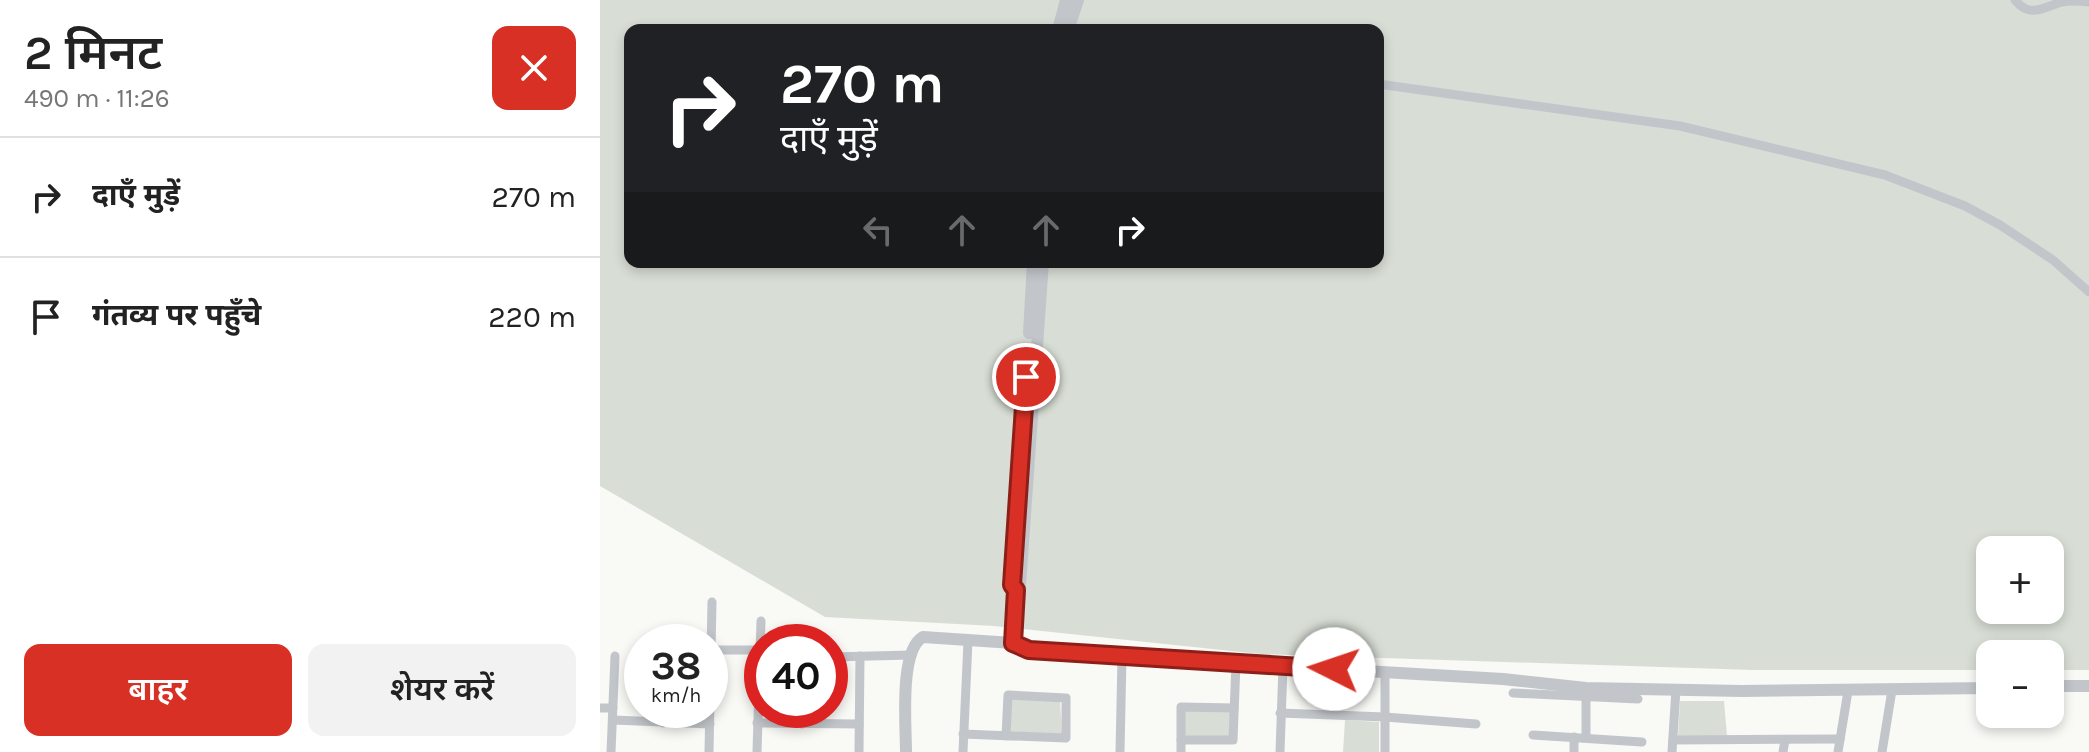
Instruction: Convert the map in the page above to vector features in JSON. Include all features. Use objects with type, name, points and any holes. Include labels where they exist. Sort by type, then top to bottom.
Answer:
[{"type":"street","points":[[1064,24],[1066,0]]},
{"type":"street","points":[[1066,24],[1078,0]]},
{"type":"street","points":[[2015,0],[2022,8],[2031,11],[2069,1],[2089,2]]},
{"type":"street","points":[[1384,85],[1680,126],[1885,175],[1965,206],[2000,225],[2053,260],[2089,292]]},
{"type":"street","points":[[1016,590],[1012,585],[1033,268]]},
{"type":"street","points":[[1013,643],[1016,590],[1020,585],[1043,268]]},
{"type":"street","points":[[712,602],[712,624]]},
{"type":"street","points":[[906,752],[907,662],[921,638],[1013,643],[1029,650],[1122,657],[1498,678],[1638,699]]},
{"type":"street","points":[[963,752],[968,641]]},
{"type":"street","points":[[848,656],[912,655]]},
{"type":"street","points":[[912,655],[916,663],[913,752]]},
{"type":"street","points":[[611,752],[615,656]]},
{"type":"street","points":[[859,752],[860,656]]},
{"type":"street","points":[[1120,752],[1122,657]]},
{"type":"street","points":[[1181,740],[1233,740],[1236,663]]},
{"type":"street","points":[[1280,752],[1283,666]]},
{"type":"street","points":[[1385,672],[1385,752]]},
{"type":"street","points":[[2064,686],[2089,686]]},
{"type":"street","points":[[1513,693],[1976,688]]},
{"type":"street","points":[[1672,752],[1676,689]]},
{"type":"street","points":[[1882,752],[1892,690]]},
{"type":"street","points":[[1838,752],[1848,691]]},
{"type":"street","points":[[1586,692],[1586,737]]},
{"type":"street","points":[[963,734],[1006,736],[1066,738],[1066,698],[1008,695],[1006,736]]},
{"type":"street","points":[[1181,752],[1181,707],[1234,708]]},
{"type":"street","points":[[600,708],[613,708]]},
{"type":"street","points":[[1280,713],[1476,724]]},
{"type":"street","points":[[613,720],[624,721]]},
{"type":"street","points":[[848,724],[859,724]]},
{"type":"street","points":[[709,752],[710,728]]},
{"type":"street","points":[[757,728],[757,752]]},
{"type":"street","points":[[1533,735],[1642,742]]},
{"type":"street","points":[[1574,737],[1574,752]]},
{"type":"street","points":[[1606,752],[1607,739]]},
{"type":"street","points":[[1673,740],[1840,739]]},
{"type":"street","points":[[1783,752],[1785,740]]},
{"type":"shaded area","points":[[600,0],[2089,0],[2089,670],[2064,670],[2064,640],[1976,640],[1976,670],[1752,670],[1260,654],[994,626],[825,617],[600,486]]},
{"type":"shaded area","points":[[1011,699],[1060,701],[1062,734],[1009,732]]},
{"type":"shaded area","points":[[1680,701],[1724,701],[1727,736],[1678,736]]},
{"type":"shaded area","points":[[1230,709],[1230,736],[1185,737],[1185,710]]},
{"type":"shaded area","points":[[1345,720],[1379,722],[1379,752],[1343,752]]},
{"type":"route","points":[[1026,377],[1012,585],[1016,590],[1013,643],[1029,650],[1334,669]]}]
